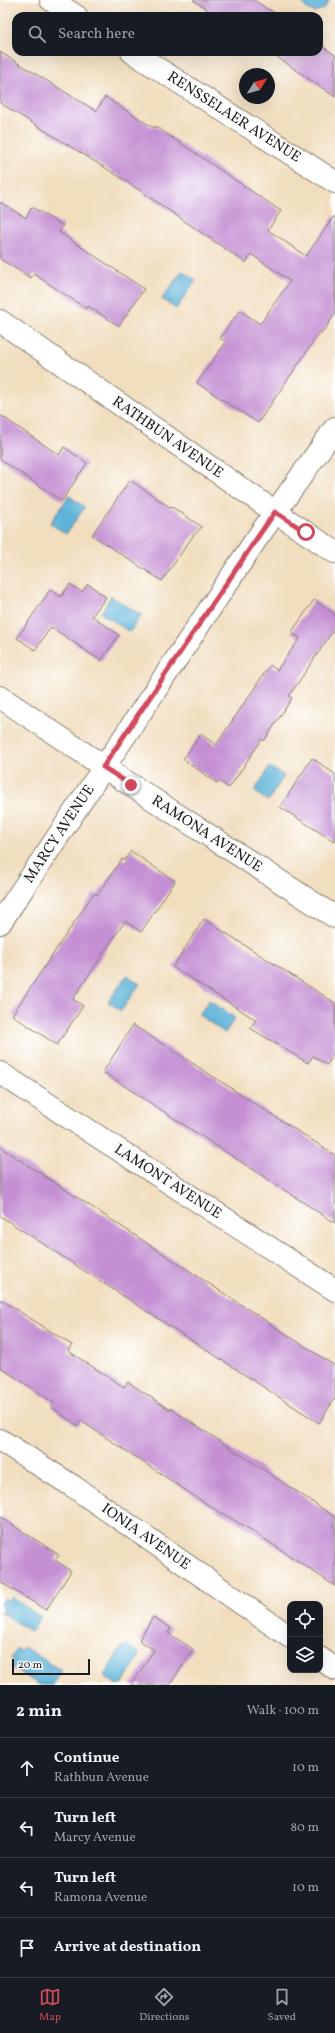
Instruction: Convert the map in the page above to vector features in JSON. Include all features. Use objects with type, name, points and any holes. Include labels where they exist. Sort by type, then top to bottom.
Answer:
[{"type":"street","points":[[51,0],[70,12]]},
{"type":"street","name":"RENSSELAER AVENUE","points":[[138,56],[335,182]]},
{"type":"street","name":"RATHBUN AVENUE","points":[[0,321],[335,552]]},
{"type":"street","name":"MARCY AVENUE","points":[[0,923],[275,512],[335,428]]},
{"type":"street","name":"RAMONA AVENUE","points":[[0,697],[103,767],[335,918]]},
{"type":"street","name":"LAMONT AVENUE","points":[[0,1073],[335,1290]]},
{"type":"street","name":"IONIA AVENUE","points":[[0,1440],[74,1487],[287,1635]]},
{"type":"street","points":[[323,1660],[335,1669]]},
{"type":"water","points":[[301,0],[329,1],[324,9],[314,12],[306,8]]},
{"type":"water","points":[[182,271],[196,280],[176,309],[162,299]]},
{"type":"water","points":[[69,496],[85,507],[66,534],[50,523]]},
{"type":"water","points":[[111,596],[141,615],[130,632],[101,613]]},
{"type":"water","points":[[270,767],[284,776],[268,801],[254,791]]},
{"type":"water","points":[[127,975],[140,984],[121,1011],[108,1002]]},
{"type":"water","points":[[209,1000],[235,1018],[225,1033],[199,1015]]},
{"type":"water","points":[[11,1597],[41,1617],[31,1632],[1,1612],[4,1609],[0,1604],[4,1598],[9,1601]]},
{"type":"water","points":[[127,1645],[139,1653],[138,1659],[122,1685],[118,1685],[104,1676],[121,1648]]},
{"type":"water","points":[[24,1647],[62,1671],[53,1685],[40,1685],[11,1667],[14,1661],[11,1659],[17,1648],[21,1651]]},
{"type":"building","points":[[193,0],[254,0],[272,12],[211,12]]},
{"type":"building","points":[[323,47],[335,55],[335,97],[276,56],[323,56]]},
{"type":"building","points":[[0,52],[96,111],[105,97],[154,128],[155,126],[281,211],[268,230],[306,256],[335,215],[335,314],[322,333],[320,332],[258,423],[197,383],[226,342],[220,338],[240,310],[260,324],[290,281],[251,254],[246,263],[120,177],[0,103]]},
{"type":"building","points":[[0,202],[26,218],[32,207],[63,226],[59,232],[144,289],[119,326],[88,306],[87,309],[34,274],[31,278],[0,259]]},
{"type":"building","points":[[0,415],[59,455],[64,447],[87,463],[62,501],[0,459]]},
{"type":"building","points":[[130,480],[202,527],[193,536],[162,581],[92,535]]},
{"type":"building","points":[[70,584],[82,592],[88,584],[106,597],[92,616],[119,635],[101,661],[51,627],[35,650],[17,638],[50,590],[61,597]]},
{"type":"building","points":[[314,600],[335,614],[335,628],[289,696],[292,698],[264,741],[262,739],[229,788],[219,781],[217,783],[183,759],[201,734],[216,745],[270,665],[277,670],[300,638],[291,633]]},
{"type":"building","points":[[312,758],[335,774],[335,842],[280,807]]},
{"type":"building","points":[[131,851],[175,881],[141,932],[125,921],[73,999],[83,1006],[57,1045],[12,1015],[94,893],[97,895],[122,859],[125,860]]},
{"type":"building","points":[[204,919],[335,1003],[335,1052],[327,1065],[313,1056],[308,1063],[250,1028],[256,1020],[173,967]]},
{"type":"building","points":[[133,1025],[335,1155],[335,1223],[103,1072]]},
{"type":"building","points":[[0,1147],[335,1366],[335,1398],[319,1423],[0,1216]]},
{"type":"building","points":[[0,1299],[72,1345],[68,1351],[124,1387],[128,1382],[170,1410],[170,1408],[335,1517],[335,1586],[251,1530],[208,1505],[81,1421],[78,1426],[51,1407],[54,1403],[0,1367]]},
{"type":"building","points":[[0,1517],[59,1555],[55,1560],[71,1571],[46,1610],[0,1582]]},
{"type":"building","points":[[153,1617],[171,1628],[168,1633],[193,1649],[170,1685],[131,1685],[154,1650],[139,1640]]},
{"type":"route","points":[[131,785],[103,767],[275,512],[306,532]]}]
